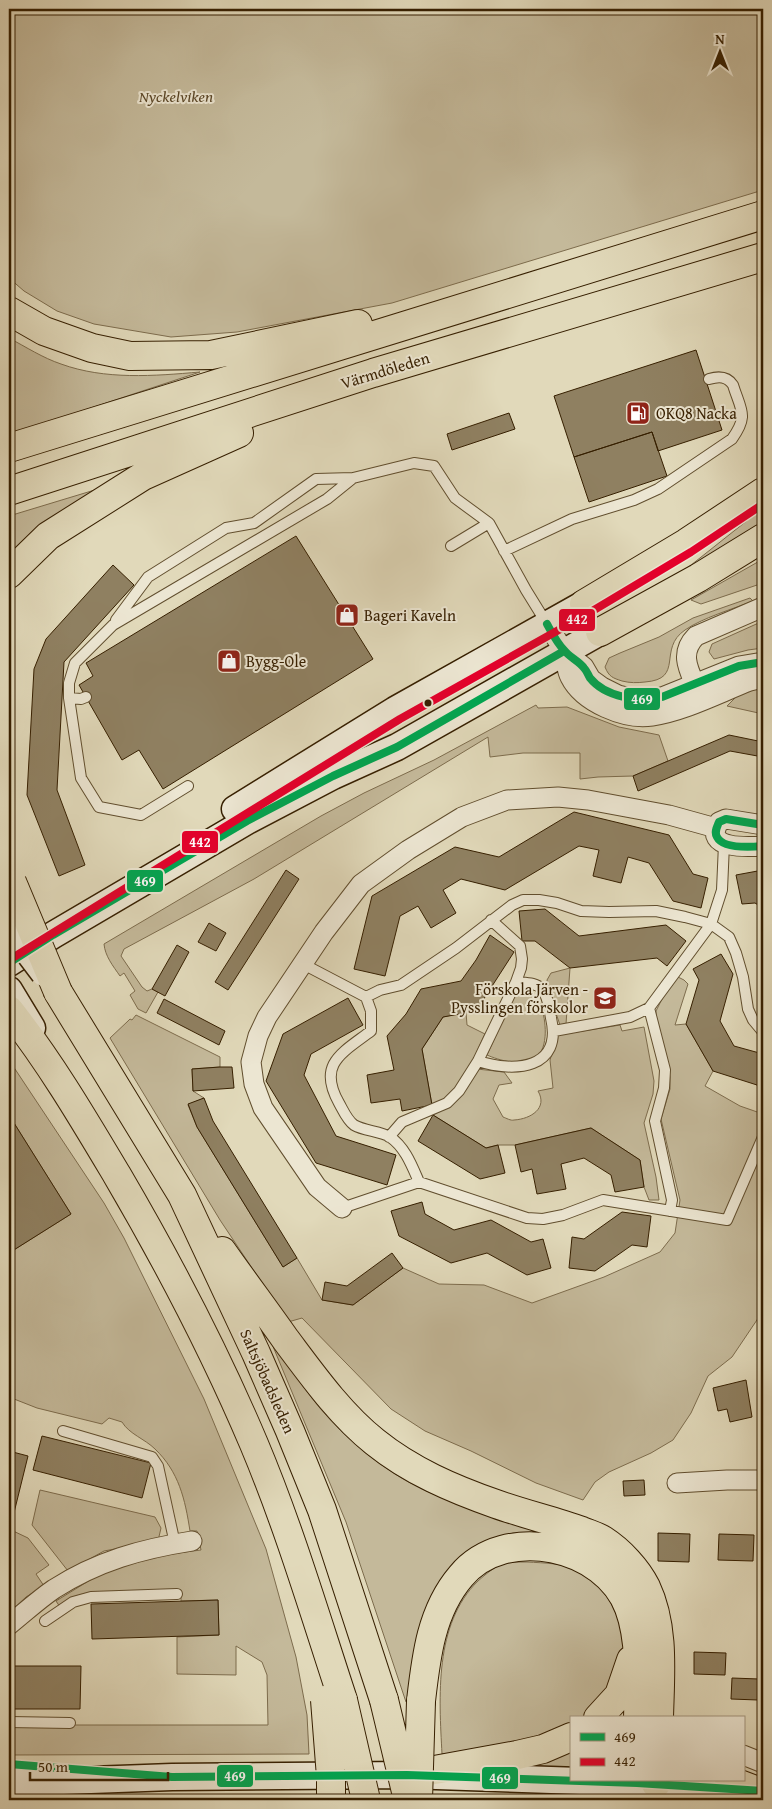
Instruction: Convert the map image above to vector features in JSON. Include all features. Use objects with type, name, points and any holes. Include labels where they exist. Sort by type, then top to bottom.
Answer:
[{"type":"highway","points":[[9,448],[763,215]]},
{"type":"highway","name":"Värmdöleden","points":[[9,492],[373,373],[763,257]]},
{"type":"highway","points":[[9,311],[44,331],[92,348],[130,356],[211,355],[296,338],[563,278]]},
{"type":"highway","points":[[9,566],[48,536],[143,476],[373,373]]},
{"type":"highway","points":[[584,604],[686,543],[763,492]]},
{"type":"highway","points":[[9,574],[48,536]]},
{"type":"highway","points":[[600,632],[698,578],[763,538]]},
{"type":"highway","name":"Saltsjöbadsleden","points":[[10,877],[58,992],[182,1195],[256,1353],[290,1431],[322,1510],[384,1700],[407,1788]]},
{"type":"highway","points":[[19,1019],[58,1076],[141,1216],[221,1370],[255,1445],[298,1563],[334,1700],[366,1800]]},
{"type":"highway","points":[[182,1195],[312,1376],[348,1417],[375,1442],[403,1462],[446,1486],[602,1539],[619,1552],[636,1571],[646,1588],[654,1611],[660,1642],[659,1716]]},
{"type":"highway","points":[[418,1800],[422,1701],[426,1661],[434,1623],[448,1595],[461,1575],[478,1561],[498,1549],[524,1546],[547,1547],[570,1552],[592,1564],[611,1580],[624,1598],[632,1617],[636,1642],[638,1716]]},
{"type":"highway","points":[[600,1716],[620,1695],[636,1642]]},
{"type":"highway","points":[[660,1685],[672,1716]]},
{"type":"highway","points":[[331,1800],[334,1700]]},
{"type":"highway","points":[[407,1788],[534,1751],[570,1737]]},
{"type":"highway","points":[[735,1782],[761,1791]]},
{"type":"main road","points":[[58,992],[10,935],[395,710],[584,604]]},
{"type":"main road","points":[[9,964],[53,935],[247,821],[333,776],[397,748],[600,632]]},
{"type":"main road","points":[[9,990],[19,1019]]},
{"type":"main road","points":[[9,1764],[172,1778],[407,1788],[646,1788],[761,1791]]},
{"type":"main road","points":[[9,1783],[172,1778]]},
{"type":"street","points":[[698,692],[685,656],[690,642],[696,636],[763,607]]},
{"type":"street","points":[[547,624],[564,651],[569,676],[574,684],[595,703],[614,711],[632,715],[650,716],[669,712],[739,666],[763,662]]},
{"type":"street","points":[[698,692],[763,678]]},
{"type":"street","points":[[342,1208],[317,1187],[263,1108],[254,1084],[251,1062],[258,1036],[267,1017],[324,932],[360,884],[408,850],[462,817],[507,800],[558,797],[588,800],[669,815],[742,847],[763,846]]},
{"type":"street","points":[[720,836],[719,822],[726,819],[763,826]]},
{"type":"street","points":[[677,1483],[763,1480]]},
{"type":"street","points":[[9,1625],[53,1590],[102,1563],[139,1551],[183,1542]]},
{"type":"street","points":[[744,1755],[763,1763]]},
{"type":"lane","points":[[504,551],[572,519],[634,500],[658,489],[732,439],[741,427],[744,418],[733,385],[730,381],[721,377],[709,379]]},
{"type":"lane","points":[[188,786],[141,815],[99,807],[81,778],[69,698],[70,683],[75,663],[113,625],[148,578],[226,528],[254,523],[316,479],[352,478],[414,463],[434,466],[455,498],[489,523],[547,624]]},
{"type":"lane","points":[[113,625],[328,499],[352,478]]},
{"type":"lane","points":[[451,546],[489,523]]},
{"type":"lane","points":[[69,698],[81,699],[86,697]]},
{"type":"lane","points":[[554,1031],[630,1017],[649,1008],[711,924],[722,890],[720,836]]},
{"type":"lane","points":[[366,997],[380,990],[401,985],[456,948],[512,905],[523,900],[539,900],[581,911],[656,911],[711,924],[728,938],[736,953],[743,977],[748,1009],[752,1020],[763,1032]]},
{"type":"lane","points":[[389,1137],[402,1122],[446,1103],[459,1091],[478,1060],[516,982],[522,959],[520,946],[491,920]]},
{"type":"lane","points":[[303,964],[366,997],[371,1011],[371,1031],[331,1065],[330,1084],[350,1122],[356,1126],[389,1137],[405,1153],[419,1182]]},
{"type":"lane","points":[[478,1060],[512,1067],[526,1066],[536,1063],[549,1051],[553,1042],[554,1031],[547,1001],[542,989],[536,984],[516,982]]},
{"type":"lane","points":[[649,1008],[665,1070],[664,1088],[655,1121],[672,1200],[670,1211]]},
{"type":"lane","points":[[342,1208],[419,1182],[527,1218],[543,1219],[563,1215],[603,1200],[727,1220],[763,1138]]},
{"type":"lane","points":[[63,1431],[152,1457],[158,1466],[183,1542]]},
{"type":"lane","points":[[45,1621],[73,1602],[90,1597],[177,1594]]},
{"type":"lane","points":[[9,1722],[70,1723]]},
{"type":"green space","name":"Nyckelviken","points":[[9,9],[763,9],[763,190],[392,303],[237,332],[171,337],[94,324],[57,311],[24,291],[9,278]]},
{"type":"green space","points":[[9,338],[54,362],[95,373],[130,376],[200,372],[9,435]]},
{"type":"green space","points":[[98,489],[34,530],[9,554],[9,516]]},
{"type":"green space","points":[[763,508],[763,524],[686,569]]},
{"type":"green space","points":[[763,559],[763,583],[701,604],[691,600]]},
{"type":"green space","points":[[750,598],[753,601],[709,618],[685,630],[677,638],[673,646],[668,669],[657,680],[639,683],[625,682],[612,677],[608,673],[605,667],[609,658],[659,637],[693,618]]},
{"type":"green space","points":[[763,621],[763,648],[714,659],[709,652],[712,644]]},
{"type":"green space","points":[[755,688],[763,688],[763,714],[727,706],[740,693]]},
{"type":"green space","points":[[536,705],[538,708],[567,707],[619,727],[659,735],[668,761],[633,776],[580,779],[580,753],[523,753],[490,757],[488,737],[254,879],[124,949],[121,956],[142,987],[147,991],[152,989],[158,992],[146,1013],[138,1009],[130,995],[135,991],[124,973],[120,976],[112,965],[104,944],[321,816],[364,793],[434,760]]},
{"type":"green space","points":[[570,968],[566,1024],[560,1025],[549,993],[547,980],[551,973]]},
{"type":"green space","points":[[674,975],[688,984],[675,1025],[686,1024],[713,1071],[705,1086],[740,1106],[763,1114],[763,1311],[732,1357],[708,1376],[691,1413],[673,1440],[651,1453],[609,1472],[595,1482],[583,1500],[536,1483],[425,1431],[391,1409],[302,1318],[288,1322],[220,1220],[110,1038],[136,1015],[220,1057],[220,1067],[192,1069],[193,1091],[204,1098],[188,1105],[197,1127],[283,1267],[297,1258],[322,1300],[353,1305],[403,1268],[439,1284],[484,1285],[532,1303],[604,1277],[660,1252],[675,1233],[680,1200],[661,1119],[670,1089],[670,1077],[656,1023],[656,1011]]},
{"type":"green space","points":[[516,991],[532,992],[543,1012],[545,1033],[543,1047],[536,1058],[519,1063],[504,1061],[487,1055]]},
{"type":"green space","points":[[466,1012],[467,1025],[485,1034],[471,1065],[458,1086],[442,1101],[432,1105],[422,1049],[443,1017]]},
{"type":"green space","points":[[620,1025],[622,1031],[644,1027],[654,1081],[653,1094],[644,1123],[659,1200],[649,1200],[644,1187],[640,1160],[591,1128],[515,1145],[498,1145],[486,1148],[433,1115],[453,1101],[477,1069],[504,1072],[512,1083],[499,1085],[493,1099],[503,1117],[513,1120],[532,1115],[541,1103],[538,1091],[553,1088],[550,1060],[558,1035]]},
{"type":"green space","points":[[9,1060],[104,1203],[124,1238],[204,1399],[266,1549],[296,1657],[307,1715],[309,1754],[9,1755],[9,1725],[268,1725],[267,1675],[262,1662],[236,1646],[236,1675],[177,1674],[177,1637],[219,1635],[218,1600],[181,1601],[181,1590],[91,1595],[60,1607],[56,1601],[103,1572],[162,1555],[201,1550],[197,1531],[190,1531],[180,1487],[170,1467],[155,1449],[129,1430],[122,1422],[109,1418],[102,1424],[37,1408],[9,1397],[9,1253],[71,1214],[9,1115]]},
{"type":"green space","points":[[267,1332],[319,1407],[341,1431],[380,1464],[408,1482],[438,1496],[489,1514],[559,1532],[513,1533],[489,1540],[467,1554],[413,1703],[406,1702],[346,1522]]},
{"type":"green space","points":[[40,1490],[155,1517],[161,1528],[158,1541],[104,1551],[68,1571],[32,1525]]},
{"type":"green space","points":[[9,1529],[28,1538],[49,1565],[36,1574],[44,1586],[26,1597],[9,1613]]},
{"type":"green space","points":[[512,1562],[567,1566],[590,1578],[609,1599],[616,1612],[624,1640],[625,1654],[623,1667],[589,1716],[570,1716],[570,1731],[498,1752],[442,1754],[440,1686],[446,1640],[453,1618],[464,1598],[478,1581],[496,1567]]},
{"type":"green space","points":[[570,1747],[570,1768],[517,1767]]},
{"type":"building","name":"OKQ8 Nacka","points":[[696,350],[722,430],[658,451],[652,432],[574,457],[554,396]]},
{"type":"building","points":[[509,413],[515,429],[452,450],[447,434]]},
{"type":"building","points":[[652,432],[667,476],[589,502],[574,457]]},
{"type":"building","name":"Bygg-Ole","points":[[296,536],[373,659],[163,789],[139,750],[122,760],[79,685],[93,676],[86,663]]},
{"type":"building","points":[[113,565],[134,585],[64,662],[57,790],[85,865],[59,876],[27,795],[34,669],[46,639]]},
{"type":"building","points":[[729,735],[763,742],[763,757],[730,751],[638,791],[633,776]]},
{"type":"building","points":[[574,812],[669,835],[693,874],[708,878],[701,908],[673,901],[649,863],[628,857],[621,883],[593,876],[599,850],[579,846],[505,890],[461,879],[443,890],[456,913],[431,928],[418,906],[400,916],[385,976],[354,969],[372,896],[455,847],[499,857]]},
{"type":"building","points":[[286,870],[299,879],[228,990],[215,982]]},
{"type":"building","points":[[763,870],[763,908],[755,903],[742,904],[736,875]]},
{"type":"building","points":[[545,909],[579,936],[666,925],[686,941],[667,966],[657,958],[570,968],[535,941],[522,941],[519,911]]},
{"type":"building","points":[[209,923],[226,933],[216,951],[198,942]]},
{"type":"building","points":[[490,935],[514,952],[476,1011],[443,1017],[422,1049],[432,1105],[402,1111],[400,1099],[371,1103],[367,1075],[394,1070],[387,1036],[406,1014],[421,989],[461,981]]},
{"type":"building","points":[[177,945],[189,952],[165,996],[152,989]]},
{"type":"building","points":[[721,954],[733,974],[720,1021],[734,1046],[763,1054],[763,1095],[757,1085],[713,1071],[686,1024],[699,980],[693,969]]},
{"type":"building","points":[[348,998],[363,1025],[311,1054],[304,1075],[336,1136],[396,1155],[387,1185],[316,1163],[266,1081],[283,1034]]},
{"type":"building","points":[[164,999],[225,1031],[219,1045],[157,1013]]},
{"type":"building","points":[[232,1067],[234,1088],[193,1091],[192,1069]]},
{"type":"building","points":[[204,1098],[213,1121],[297,1258],[283,1267],[197,1127],[188,1104]]},
{"type":"building","points":[[9,1115],[71,1214],[9,1253]]},
{"type":"building","points":[[433,1115],[486,1148],[498,1145],[505,1173],[480,1179],[418,1141]]},
{"type":"building","points":[[591,1128],[640,1160],[644,1187],[615,1192],[611,1175],[584,1158],[561,1164],[566,1189],[537,1194],[532,1169],[521,1172],[515,1145]]},
{"type":"building","points":[[422,1202],[425,1214],[454,1230],[491,1220],[531,1242],[543,1239],[551,1268],[527,1275],[487,1253],[451,1263],[399,1236],[391,1211]]},
{"type":"building","points":[[622,1212],[651,1216],[647,1247],[632,1245],[595,1271],[569,1268],[572,1237],[584,1239]]},
{"type":"building","points":[[392,1253],[403,1268],[353,1305],[322,1300],[325,1282],[347,1286]]},
{"type":"building","points":[[746,1380],[752,1417],[730,1422],[727,1409],[718,1411],[713,1388]]},
{"type":"building","points":[[42,1436],[151,1463],[142,1498],[33,1470]]},
{"type":"building","points":[[9,1451],[28,1456],[10,1529],[9,1529]]},
{"type":"building","points":[[644,1480],[645,1495],[624,1496],[623,1481]]},
{"type":"building","points":[[658,1533],[690,1534],[689,1562],[658,1561]]},
{"type":"building","points":[[719,1534],[754,1535],[753,1561],[718,1560]]},
{"type":"building","points":[[218,1600],[219,1635],[92,1639],[91,1604]]},
{"type":"building","points":[[694,1652],[726,1653],[725,1675],[694,1674]]},
{"type":"building","points":[[9,1666],[81,1666],[80,1709],[9,1709]]},
{"type":"building","points":[[732,1678],[759,1679],[758,1700],[731,1699]]},
{"type":"transit line","name":"442","points":[[14,957],[400,719],[589,613],[691,552],[763,504]]},
{"type":"transit line","name":"469","points":[[547,624],[561,647],[586,670],[596,685],[614,694],[634,699],[662,697],[739,666],[763,662]]},
{"type":"transit line","name":"469","points":[[9,963],[53,935],[247,821],[333,776],[397,747],[564,651]]},
{"type":"transit line","name":"469","points":[[763,825],[726,819],[719,822],[716,830],[717,837],[725,844],[745,847],[763,846]]},
{"type":"transit line","name":"469","points":[[9,1764],[172,1777],[407,1775],[570,1781]]},
{"type":"transit line","name":"469","points":[[608,1782],[763,1791]]},
{"type":"place","name":"OKQ8 Nacka","points":[[638,413]]},
{"type":"place","name":"Bageri Kaveln","points":[[347,615]]},
{"type":"place","name":"Bygg-Ole","points":[[229,661]]},
{"type":"place","name":"Förskola Järven - Pysslingen förskolor","points":[[605,998]]}]
